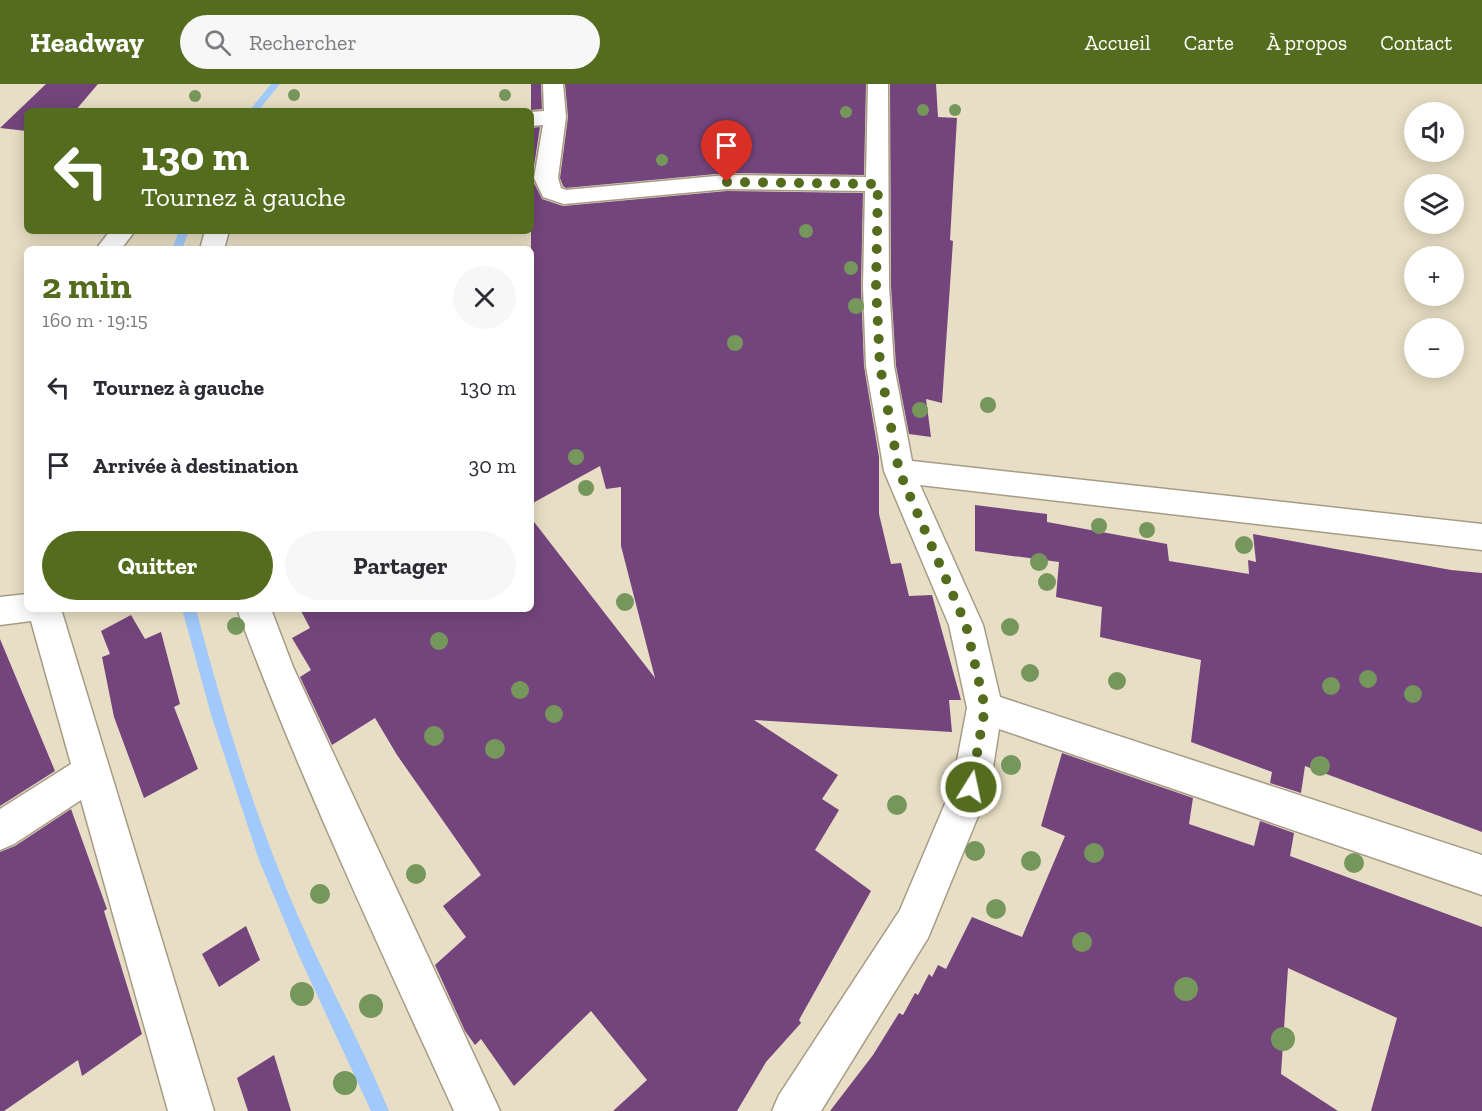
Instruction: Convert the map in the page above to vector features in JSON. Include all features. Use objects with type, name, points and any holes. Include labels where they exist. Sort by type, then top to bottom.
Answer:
[{"type":"street","points":[[553,84],[555,117],[546,178],[551,192],[564,197],[727,182],[878,184]]},
{"type":"street","points":[[795,1111],[914,924],[971,787],[985,708],[966,625],[899,471],[880,366],[876,286],[878,84]]},
{"type":"street","points":[[534,119],[555,117]]},
{"type":"street","points":[[110,246],[120,234]]},
{"type":"street","points":[[899,471],[1482,537]]},
{"type":"street","points":[[0,611],[24,608]]},
{"type":"street","points":[[45,612],[191,1111]]},
{"type":"street","points":[[255,612],[276,667],[389,922],[477,1111]]},
{"type":"street","points":[[985,708],[1482,875]]},
{"type":"street","points":[[0,831],[92,772]]},
{"type":"building","points":[[46,84],[98,84],[78,108],[24,108],[24,131],[0,128]]},
{"type":"building","points":[[531,84],[541,84],[542,109],[531,108]]},
{"type":"building","points":[[565,84],[866,84],[864,175],[727,173],[566,188],[560,178],[568,117]]},
{"type":"building","points":[[890,84],[936,84],[938,117],[957,118],[950,240],[953,241],[942,403],[926,399],[931,437],[909,434],[896,366],[891,286]]},
{"type":"building","points":[[540,127],[534,166],[534,128]]},
{"type":"building","points":[[534,183],[542,199],[563,206],[727,191],[863,193],[861,286],[864,366],[879,457],[879,514],[891,564],[901,563],[909,596],[932,595],[961,700],[949,700],[952,732],[754,720],[838,775],[822,799],[839,810],[815,850],[871,891],[799,1020],[801,1023],[766,1062],[737,1111],[613,1111],[647,1080],[591,1011],[514,1086],[481,1039],[475,1045],[465,1031],[435,965],[466,937],[443,906],[481,875],[397,755],[375,718],[332,745],[300,677],[311,670],[292,638],[310,628],[302,612],[534,612],[534,522],[655,678],[621,546],[621,487],[606,489],[600,466],[534,502],[534,246],[531,246],[531,234],[534,234]]},
{"type":"building","points":[[975,505],[1047,514],[1047,522],[1167,544],[1169,561],[1249,574],[1248,560],[1256,562],[1253,534],[1451,570],[1482,573],[1482,832],[1305,766],[1301,793],[1270,783],[1272,772],[1191,742],[1201,660],[1100,637],[1102,607],[1056,597],[1059,562],[975,551]]},
{"type":"building","points":[[131,615],[145,639],[161,632],[180,704],[174,707],[198,769],[144,798],[114,717],[102,657],[110,654],[101,631]]},
{"type":"building","points":[[0,639],[55,771],[0,806]]},
{"type":"building","points":[[1062,753],[1193,798],[1189,824],[1254,846],[1260,821],[1294,833],[1290,856],[1482,927],[1482,1111],[1371,1111],[1397,1018],[1288,968],[1281,1074],[1338,1111],[830,1111],[873,1055],[899,1013],[903,1015],[915,993],[918,995],[929,974],[932,977],[938,965],[946,969],[972,917],[1022,937],[1065,836],[1041,826]]},
{"type":"building","points":[[71,809],[107,909],[104,911],[142,1034],[82,1076],[78,1060],[4,1111],[0,1111],[0,852],[15,846]]},
{"type":"building","points":[[246,926],[260,960],[219,987],[202,954]]},
{"type":"building","points":[[274,1055],[291,1111],[248,1111],[237,1078]]},
{"type":"waterway","points":[[256,108],[276,84]]},
{"type":"waterway","points":[[178,246],[183,234]]},
{"type":"waterway","points":[[190,612],[219,718],[267,860],[305,950],[380,1111]]},
{"type":"route","points":[[727,182],[878,184],[876,286],[880,366],[899,471],[966,625],[985,708],[971,787]]}]
